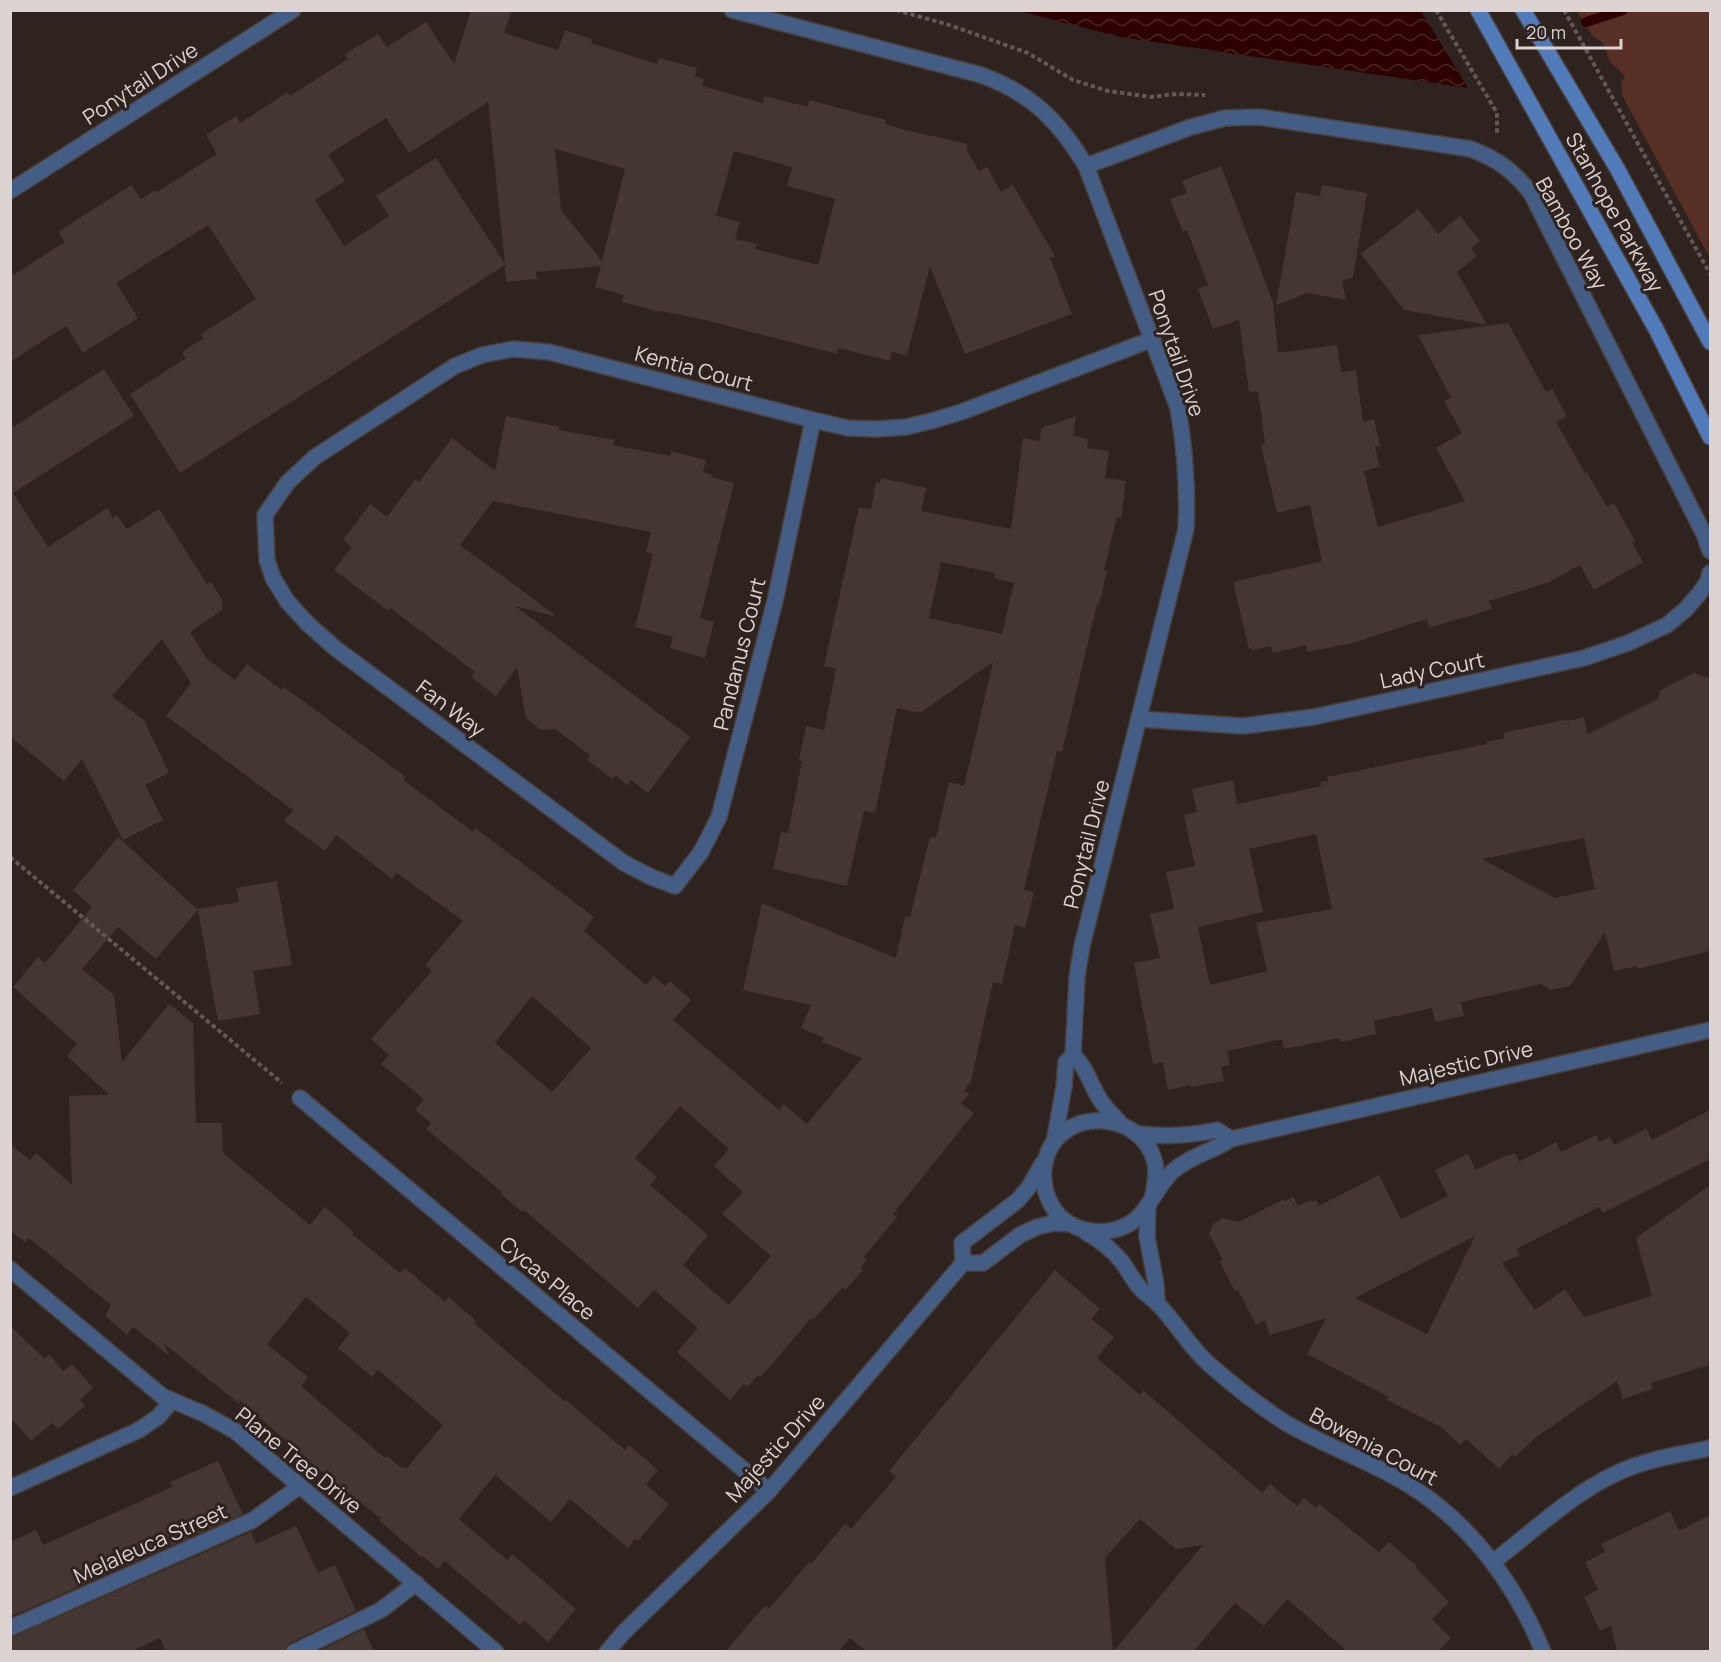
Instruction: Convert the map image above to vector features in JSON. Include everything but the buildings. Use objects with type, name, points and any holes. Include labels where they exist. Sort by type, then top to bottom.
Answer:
[{"type":"main road","name":"Stanhope Parkway","points":[[1478,10],[1656,329],[1710,437]]},
{"type":"main road","name":"Stanhope Parkway","points":[[1523,10],[1618,170],[1710,342]]},
{"type":"street","name":"Ponytail Drive","points":[[10,191],[292,10]]},
{"type":"street","name":"Ponytail Drive","points":[[732,10],[999,81],[1024,96],[1049,117],[1069,138],[1086,166],[1178,408],[1185,447],[1186,529],[1082,946],[1077,977],[1073,1055],[1066,1062],[1054,1142]]},
{"type":"street","name":"Bamboo Way","points":[[1086,166],[1191,127],[1225,118],[1259,117],[1471,148],[1493,158],[1514,173],[1531,193],[1704,534],[1710,551]]},
{"type":"street","name":"Kentia Court","points":[[265,515],[288,482],[315,457],[455,366],[482,355],[513,349],[549,352],[813,420],[848,428],[876,429],[906,427],[964,411],[1153,339]]},
{"type":"street","name":"Pandanus Court","points":[[675,886],[701,852],[719,817],[775,600],[813,420]]},
{"type":"street","name":"Fan Way","points":[[265,515],[267,560],[273,578],[286,601],[307,623],[335,648],[624,863],[675,886]]},
{"type":"street","name":"Lady Court","points":[[1139,719],[1243,726],[1314,717],[1584,658],[1628,643],[1666,625],[1685,610],[1709,577]]},
{"type":"street","name":"Majestic Drive","points":[[1150,1200],[1172,1172],[1186,1161],[1218,1148],[1231,1139],[1710,1030]]},
{"type":"street","points":[[1073,1055],[1083,1064],[1089,1081],[1102,1103],[1120,1123],[1137,1134],[1149,1149],[1155,1164],[1155,1181],[1150,1200],[1147,1237],[1156,1284],[1157,1303]]},
{"type":"street","name":"Cycas Place","points":[[300,1098],[769,1491]]},
{"type":"street","points":[[1076,1227],[1052,1207],[1045,1190],[1042,1173],[1046,1156],[1054,1142],[1066,1129],[1081,1122],[1100,1119],[1120,1123]]},
{"type":"street","name":"Majestic Drive","points":[[1137,1134],[1166,1137],[1217,1130],[1231,1139]]},
{"type":"street","name":"Majestic Drive","points":[[607,1652],[624,1632],[769,1491],[963,1263],[962,1243],[1017,1201],[1029,1187],[1046,1156]]},
{"type":"street","points":[[963,1263],[983,1263],[1020,1235],[1037,1227],[1054,1223],[1100,1232],[1119,1229],[1136,1220],[1150,1200]]},
{"type":"street","name":"Bowenia Court","points":[[1076,1227],[1105,1243],[1122,1262],[1142,1291],[1157,1303],[1183,1336],[1207,1362],[1245,1395],[1286,1423],[1412,1486],[1437,1505],[1493,1562],[1515,1594],[1533,1627],[1543,1652]]},
{"type":"street","name":"Plane Tree Drive","points":[[10,1269],[162,1396],[204,1414],[235,1431],[496,1652]]},
{"type":"street","points":[[10,1488],[140,1430],[158,1417],[172,1401]]},
{"type":"street","points":[[1493,1562],[1586,1490],[1616,1473],[1644,1462],[1710,1448]]},
{"type":"street","name":"Melaleuca Street","points":[[10,1628],[253,1520],[300,1486]]},
{"type":"street","points":[[294,1652],[381,1610],[416,1583]]},
{"type":"path","points":[[896,10],[946,24],[1028,53],[1073,80],[1108,91],[1152,97],[1175,94],[1216,95]]},
{"type":"path","points":[[1436,10],[1497,113]]},
{"type":"path","points":[[1564,10],[1710,274]]},
{"type":"path","points":[[10,857],[300,1098]]},
{"type":"shaded area","points":[[1577,11],[1710,11],[1710,258],[1623,97],[1621,84],[1625,76],[1610,62],[1603,43],[1592,35]]},
{"type":"water","points":[[1019,11],[1421,11],[1468,88],[1120,37]]},
{"type":"waterway","points":[[1586,22],[1623,10]]}]
